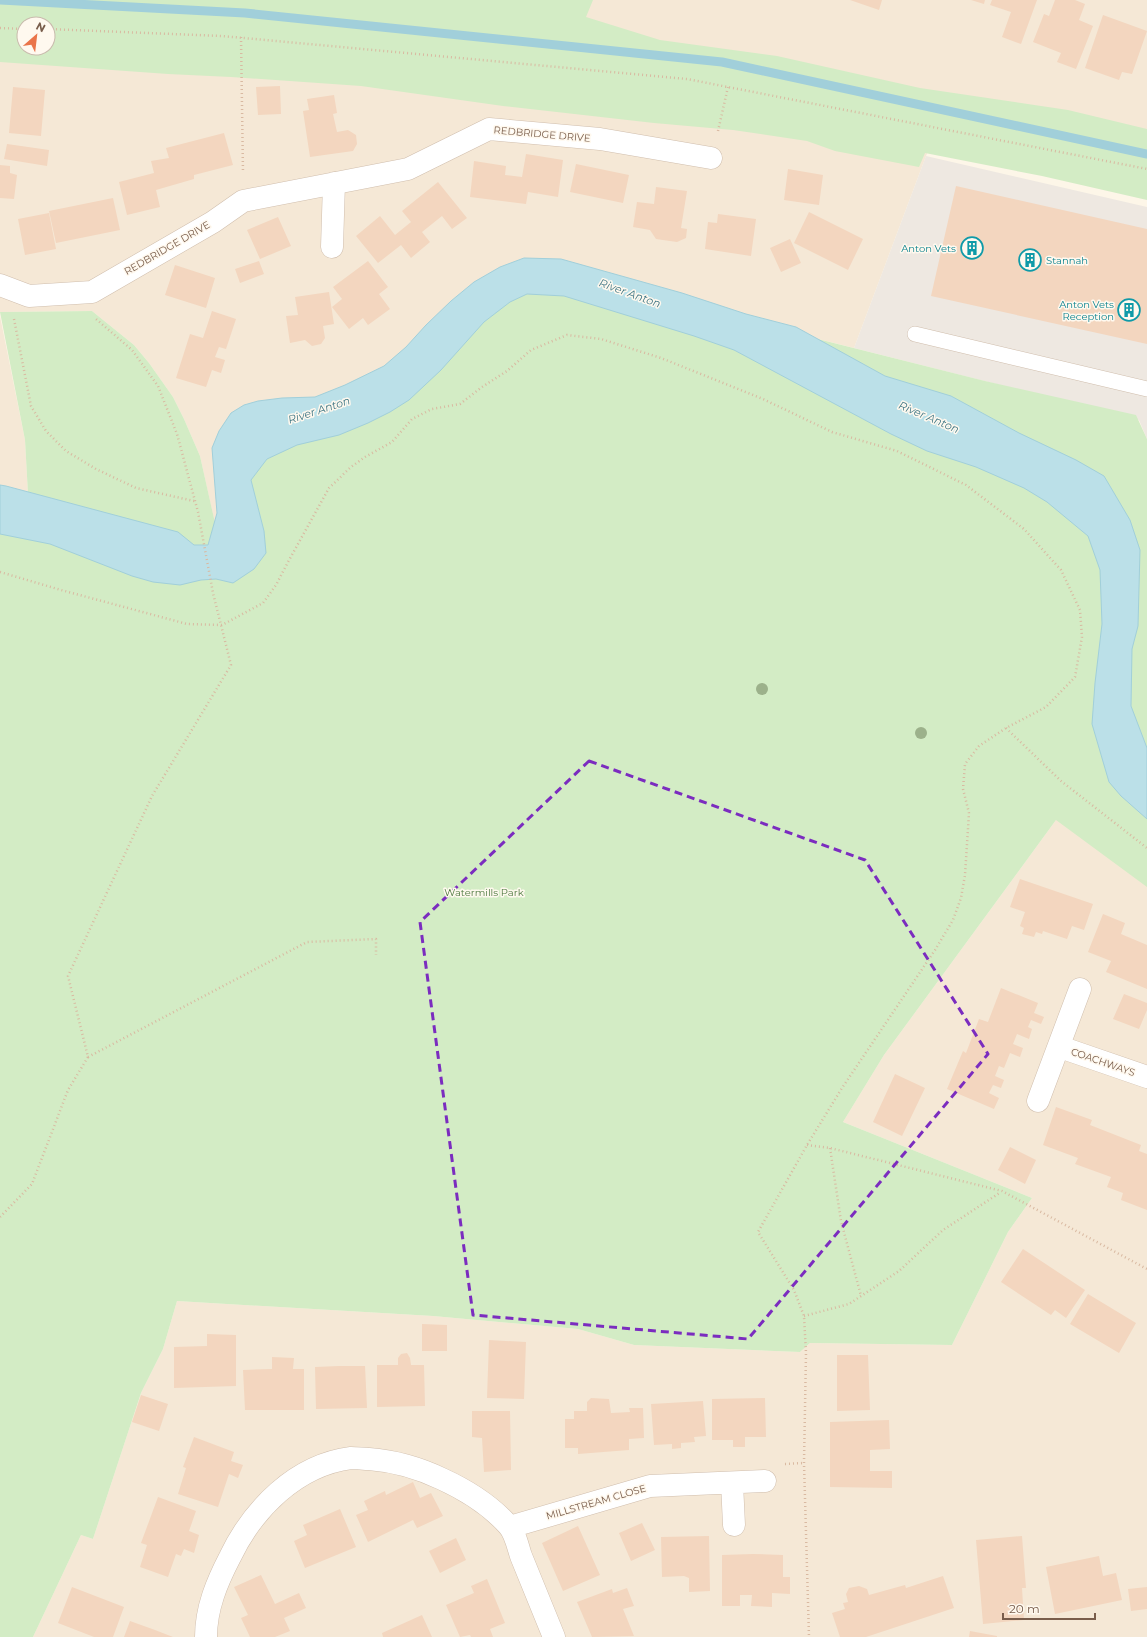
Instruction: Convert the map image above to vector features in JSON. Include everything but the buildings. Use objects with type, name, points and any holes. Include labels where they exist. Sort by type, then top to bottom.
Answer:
[{"type":"street","name":"REDBRIDGE DRIVE","points":[[0,285],[29,296],[92,292],[213,222],[243,201],[408,169],[489,129],[600,139],[711,158]]},
{"type":"street","points":[[332,247],[334,183]]},
{"type":"street","name":"COACHWAYS","points":[[1038,1101],[1060,1047],[1080,990]]},
{"type":"street","name":"COACHWAYS","points":[[1060,1047],[1147,1077]]},
{"type":"street","points":[[206,1637],[206,1627],[212,1600],[220,1576],[234,1548],[253,1518],[271,1498],[295,1479],[320,1466],[352,1458],[388,1460],[422,1470],[460,1487],[489,1507],[510,1526],[554,1637]]},
{"type":"street","name":"MILLSTREAM CLOSE","points":[[510,1526],[650,1486],[765,1481]]},
{"type":"street","points":[[732,1483],[734,1525]]},
{"type":"lane","points":[[915,334],[1147,390]]},
{"type":"path","points":[[0,28],[16,28]]},
{"type":"path","points":[[56,30],[241,37],[687,79],[1147,169]]},
{"type":"path","points":[[241,37],[243,201]]},
{"type":"path","points":[[711,158],[728,87]]},
{"type":"path","points":[[29,296],[13,313],[31,406],[46,431],[66,451],[96,469],[136,488],[194,501]]},
{"type":"path","points":[[88,1057],[68,976],[152,796],[231,664],[213,593],[198,512],[177,434],[158,386],[132,350],[94,317]]},
{"type":"path","points":[[0,572],[187,624],[222,625],[263,603],[276,585],[329,488],[351,467],[392,442],[412,419],[432,409],[460,404],[482,387],[507,371],[531,350],[567,335],[601,340],[661,358],[705,374],[763,399],[832,432],[897,451],[966,485],[1024,529],[1061,570],[1080,610],[1082,637],[1075,677],[1046,707],[1006,728],[979,746],[965,764],[963,789],[969,813],[965,875],[961,898],[952,920],[935,950],[842,1088],[807,1145],[758,1232],[794,1290],[804,1316],[806,1353],[804,1463],[809,1637]]},
{"type":"path","points":[[1006,728],[1061,781],[1147,848]]},
{"type":"path","points":[[0,1217],[32,1184],[68,1090],[88,1057],[307,942],[376,939],[376,955]]},
{"type":"path","points":[[807,1145],[830,1148],[1002,1192],[1147,1269]]},
{"type":"path","points":[[830,1148],[841,1221],[861,1296]]},
{"type":"path","points":[[804,1316],[849,1304],[899,1271],[943,1230],[1002,1192]]},
{"type":"highlighted area","points":[[589,761],[865,860],[988,1054],[748,1339],[473,1315],[420,922]]},
{"type":"shaded area","points":[[0,0],[1147,0],[1147,131],[949,102],[926,156],[854,348],[627,291],[222,555],[200,456],[173,397],[149,363],[134,345],[92,311],[0,312]]},
{"type":"shaded area","points":[[926,156],[1147,207],[1147,439],[1139,420],[854,348]]},
{"type":"shaded area","points":[[0,316],[25,440],[29,513],[0,508]]},
{"type":"shaded area","points":[[1147,773],[1147,1637],[33,1637],[81,1535],[93,1539],[141,1393],[163,1349],[177,1301],[433,1316],[578,1329],[634,1345],[800,1352],[810,1343],[952,1345],[1008,1232],[1032,1198],[843,1122],[884,1055],[1056,820]]},
{"type":"green space","points":[[0,0],[593,0],[586,17],[660,40],[777,56],[920,88],[1068,110],[1147,129],[1147,200],[1042,176],[925,153],[919,167],[835,151],[807,141],[733,130],[654,123],[503,106],[361,86],[0,62]]},
{"type":"green space","name":"Watermills Park","points":[[518,273],[627,291],[985,381],[1136,415],[1147,439],[1147,887],[1056,820],[884,1055],[843,1122],[1032,1198],[1008,1232],[952,1345],[810,1343],[800,1352],[634,1345],[578,1329],[433,1316],[177,1301],[163,1349],[141,1393],[93,1539],[81,1535],[33,1637],[0,1637],[0,508],[29,512],[25,440],[0,312],[92,311],[134,345],[149,363],[173,397],[200,456],[222,554],[231,482],[365,395]]},
{"type":"water","name":"River Anton","points":[[524,258],[561,259],[682,293],[746,314],[796,327],[885,376],[951,396],[1019,433],[1076,460],[1104,476],[1130,520],[1140,550],[1138,626],[1132,649],[1131,706],[1147,748],[1147,819],[1121,796],[1109,782],[1092,724],[1102,624],[1100,570],[1088,536],[1047,502],[1024,488],[976,467],[927,451],[891,434],[734,350],[694,336],[564,296],[527,294],[510,302],[484,322],[441,370],[409,400],[368,423],[339,435],[297,445],[267,459],[251,480],[264,531],[266,553],[254,569],[233,583],[216,579],[201,580],[180,585],[153,582],[132,576],[50,544],[0,534],[0,485],[178,532],[194,545],[208,545],[217,513],[212,448],[219,431],[231,413],[244,405],[258,401],[282,398],[315,397],[345,385],[384,366],[406,347],[451,301],[474,282],[500,267]]},
{"type":"waterway","points":[[0,0],[245,13],[722,62],[1147,154]]},
{"type":"place","name":"Anton Vets","points":[[972,248]]},
{"type":"place","name":"Stannah","points":[[1030,260]]},
{"type":"place","name":"Anton Vets Reception","points":[[1129,310]]}]
